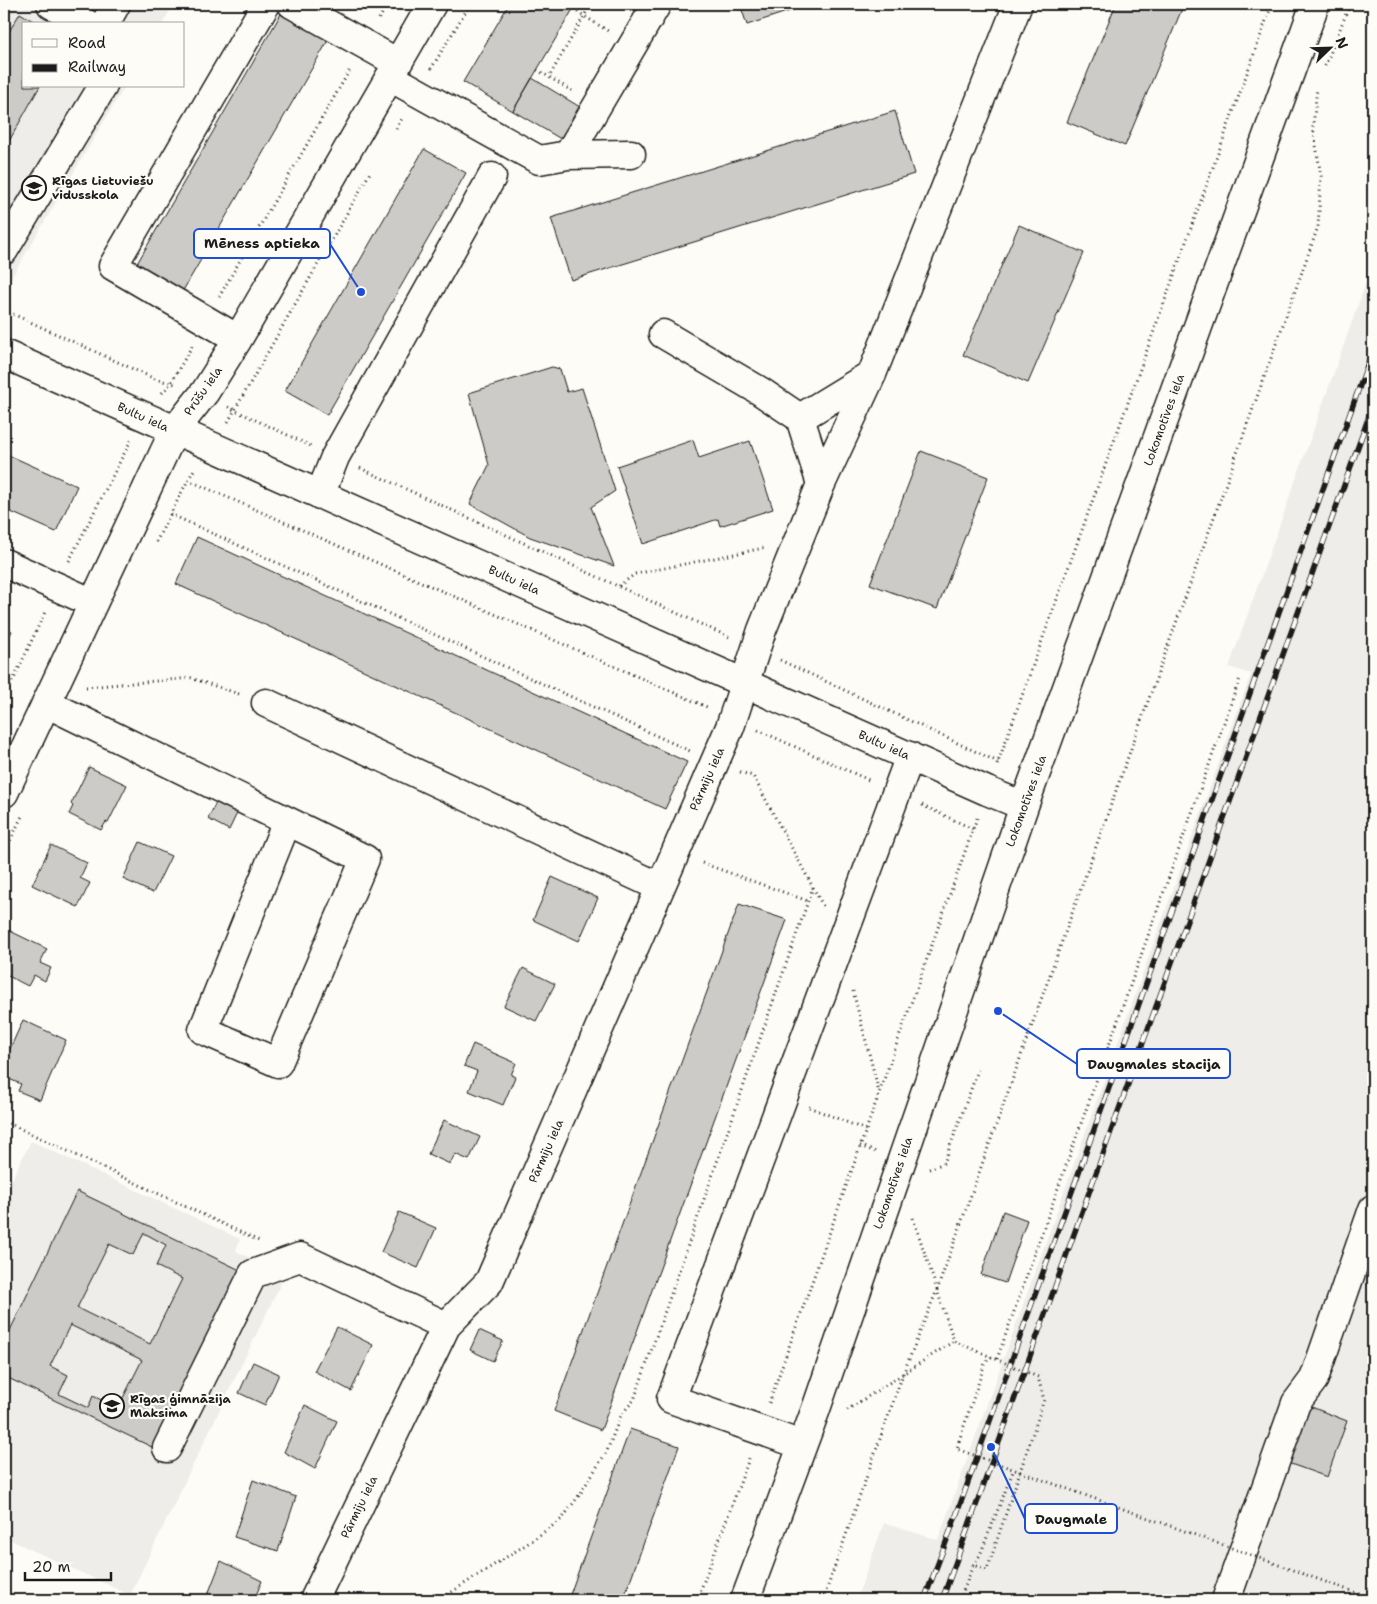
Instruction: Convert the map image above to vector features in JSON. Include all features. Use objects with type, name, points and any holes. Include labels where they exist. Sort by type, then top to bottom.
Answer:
[{"type":"street","points":[[51,4],[84,22]]},
{"type":"street","points":[[106,22],[116,4]]},
{"type":"street","points":[[238,339],[113,266],[266,4]]},
{"type":"street","points":[[292,4],[364,44],[417,92],[539,160],[568,155],[631,154]]},
{"type":"street","points":[[568,155],[657,4]]},
{"type":"street","name":"Pārmiju iela","points":[[314,1600],[446,1326],[488,1282],[715,763],[746,683],[762,630],[821,484],[872,374],[1018,4]]},
{"type":"street","name":"Lokomotīves iela","points":[[745,1600],[816,1410],[1024,806],[1315,4]]},
{"type":"street","name":"Prūšu iela","points":[[4,793],[174,431],[205,392],[238,339],[394,70],[428,5]]},
{"type":"street","points":[[4,250],[102,88]]},
{"type":"street","points":[[320,495],[336,457],[492,177]]},
{"type":"street","points":[[663,334],[760,391],[800,418],[821,484]]},
{"type":"street","name":"Bultu iela","points":[[4,354],[174,431],[1024,806]]},
{"type":"street","points":[[800,418],[872,374]]},
{"type":"street","points":[[4,563],[93,603]]},
{"type":"street","points":[[46,703],[365,859],[278,1063],[203,1030],[287,821]]},
{"type":"street","points":[[266,704],[660,887]]},
{"type":"street","points":[[802,1446],[671,1399],[910,756]]},
{"type":"street","points":[[1226,1600],[1296,1403],[1314,1379],[1373,1209]]},
{"type":"street","points":[[167,1448],[253,1274],[300,1257],[446,1326]]},
{"type":"path","points":[[4,700],[56,586],[143,417],[171,383],[388,4]]},
{"type":"path","points":[[394,132],[470,4]]},
{"type":"path","points":[[549,77],[591,4]]},
{"type":"path","points":[[697,1600],[973,829],[1272,4]]},
{"type":"path","points":[[1323,72],[1350,4]]},
{"type":"path","points":[[573,9],[632,46]]},
{"type":"path","points":[[537,70],[598,107]]},
{"type":"path","points":[[823,1600],[903,1374],[937,1290],[1318,227],[1321,176],[1313,127],[1316,89],[1320,81]]},
{"type":"path","points":[[375,164],[235,411],[756,649],[998,762]]},
{"type":"path","points":[[4,310],[155,379],[205,392]]},
{"type":"path","points":[[188,480],[733,718],[973,829]]},
{"type":"path","points":[[170,514],[715,763],[753,776],[840,941]]},
{"type":"path","points":[[619,586],[635,574],[767,547]]},
{"type":"path","points":[[84,687],[191,678],[266,704]]},
{"type":"path","points":[[997,1359],[1240,678]]},
{"type":"path","points":[[675,854],[808,901]]},
{"type":"path","points":[[439,1600],[530,1542],[562,1519],[607,1451],[621,1414],[634,1400],[813,887]]},
{"type":"path","points":[[853,988],[879,1093]]},
{"type":"path","points":[[783,1096],[866,1130]]},
{"type":"path","points":[[4,1121],[268,1245],[300,1257]]},
{"type":"path","points":[[912,1210],[914,1224],[954,1341],[1038,1377],[1044,1400],[987,1570],[973,1565]]},
{"type":"path","points":[[816,1410],[845,1411],[954,1341]]},
{"type":"path","points":[[991,1357],[985,1363],[957,1449],[1373,1599]]},
{"type":"path","points":[[960,1600],[1014,1469]]},
{"type":"shaded area","name":"Rīgas Lietuviešu vidusskola","points":[[4,4],[174,4],[163,22],[22,22],[22,88],[124,88],[4,290]]},
{"type":"shaded area","points":[[1373,263],[1373,1600],[856,1600],[884,1523],[938,1540],[1251,674],[1229,667]]},
{"type":"shaded area","name":"Rīgas ģimnāzija Maksima","points":[[31,1141],[240,1239],[236,1251],[285,1275],[130,1595],[4,1537],[4,1195]]},
{"type":"building","points":[[509,4],[576,4],[513,111],[463,82]]},
{"type":"building","points":[[740,4],[811,4],[747,25]]},
{"type":"building","points":[[1116,4],[1184,4],[1125,146],[1067,122]]},
{"type":"building","points":[[282,12],[329,39],[181,294],[135,267]]},
{"type":"building","points":[[20,13],[35,22],[22,22],[22,88],[39,88],[4,150],[4,40]]},
{"type":"building","points":[[532,78],[585,110],[566,142],[513,111]]},
{"type":"building","points":[[895,111],[914,174],[571,280],[551,218]]},
{"type":"building","points":[[424,149],[466,173],[327,415],[285,391]]},
{"type":"building","points":[[1019,225],[1084,253],[1028,383],[963,355]]},
{"type":"building","points":[[552,367],[560,369],[567,392],[582,388],[615,491],[591,507],[614,566],[530,537],[470,504],[489,465],[469,393]]},
{"type":"building","points":[[693,440],[699,458],[750,441],[773,509],[720,526],[718,519],[643,544],[617,466]]},
{"type":"building","points":[[921,451],[988,477],[937,609],[870,584]]},
{"type":"building","points":[[4,453],[77,486],[56,532],[4,509]]},
{"type":"building","points":[[197,537],[687,762],[665,809],[176,584]]},
{"type":"building","points":[[4,627],[12,631],[4,647]]},
{"type":"building","points":[[89,767],[127,785],[108,823],[106,822],[101,830],[69,814],[73,806],[71,804]]},
{"type":"building","points":[[218,798],[239,809],[229,830],[208,819]]},
{"type":"building","points":[[140,842],[171,856],[153,893],[123,879]]},
{"type":"building","points":[[51,845],[87,863],[80,878],[90,883],[78,907],[32,885]]},
{"type":"building","points":[[552,877],[598,898],[579,941],[533,920]]},
{"type":"building","points":[[739,904],[787,920],[601,1430],[554,1411]]},
{"type":"building","points":[[10,931],[47,949],[40,963],[51,968],[45,981],[34,975],[28,986],[4,974],[4,943]]},
{"type":"building","points":[[523,968],[555,984],[536,1021],[504,1006]]},
{"type":"building","points":[[23,1020],[66,1040],[40,1100],[18,1091],[21,1084],[4,1077],[4,1062]]},
{"type":"building","points":[[473,1044],[516,1063],[511,1075],[515,1077],[503,1105],[469,1091],[477,1071],[464,1066]]},
{"type":"building","points":[[444,1120],[480,1137],[469,1160],[455,1154],[450,1164],[428,1154]]},
{"type":"building","points":[[4,1145],[10,1147],[4,1160]]},
{"type":"building","points":[[77,1191],[240,1270],[154,1448],[4,1376],[4,1343]],"holes":[[[144,1233],[166,1245],[156,1266],[182,1279],[150,1344],[77,1308],[109,1244],[133,1255]],[[70,1325],[142,1360],[118,1408],[93,1396],[88,1408],[59,1394],[68,1375],[50,1366]]]},
{"type":"building","points":[[1003,1211],[1027,1220],[1005,1283],[981,1275]]},
{"type":"building","points":[[399,1212],[436,1228],[418,1268],[381,1252]]},
{"type":"building","points":[[337,1327],[373,1345],[351,1391],[314,1371]]},
{"type":"building","points":[[479,1330],[503,1341],[493,1361],[470,1350]]},
{"type":"building","points":[[253,1362],[279,1374],[265,1405],[239,1393]]},
{"type":"building","points":[[305,1405],[337,1421],[315,1469],[284,1452]]},
{"type":"building","points":[[1309,1406],[1347,1421],[1327,1477],[1288,1463]]},
{"type":"building","points":[[630,1429],[679,1446],[623,1600],[568,1600]]},
{"type":"building","points":[[253,1480],[296,1497],[278,1551],[234,1537]]},
{"type":"building","points":[[221,1561],[262,1581],[254,1600],[214,1600],[207,1597]]},
{"type":"railway","points":[[924,1600],[956,1516],[1373,349]]},
{"type":"railway","points":[[942,1600],[1373,405]]},
{"type":"place","name":"Rīgas Lietuviešu vidusskola","points":[[34,188]]},
{"type":"place","name":"Mēness aptieka","points":[[361,292]]},
{"type":"place","name":"Daugmales stacija","points":[[998,1011]]},
{"type":"place","name":"Rīgas ģimnāzija Maksima","points":[[112,1406]]},
{"type":"place","name":"Daugmale","points":[[991,1447]]}]
